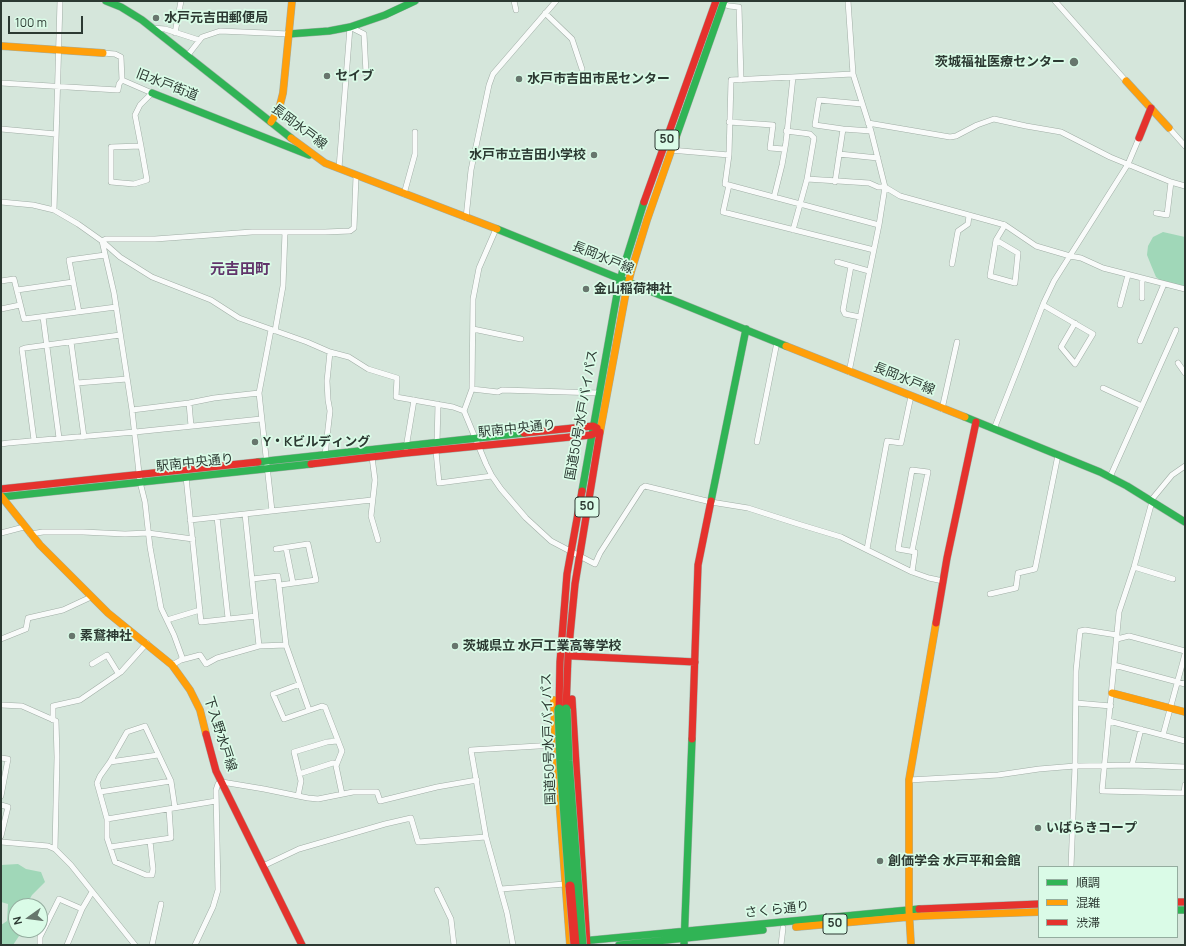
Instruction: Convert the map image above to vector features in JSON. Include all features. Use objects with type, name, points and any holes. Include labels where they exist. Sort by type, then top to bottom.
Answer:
[{"type":"main road","name":"長岡水戸線","points":[[106,1],[128,10],[188,55],[315,157],[356,176],[496,229],[849,372],[1058,454],[1110,477],[1185,522]]},
{"type":"main road","points":[[271,122],[277,114],[281,102],[292,1]]},
{"type":"main road","points":[[289,34],[329,31],[350,27],[385,16],[415,1]]},
{"type":"main road","name":"国道50号水戸バイパス","points":[[585,943],[560,662],[570,586],[595,430],[599,393],[625,281],[647,220],[668,149],[721,2]]},
{"type":"main road","name":"旧水戸街道","points":[[1,46],[103,52]]},
{"type":"main road","points":[[1126,81],[1169,128]]},
{"type":"main road","name":"旧水戸街道","points":[[152,93],[291,149],[315,157]]},
{"type":"main road","points":[[1138,138],[1151,108]]},
{"type":"main road","name":"国道50号水戸バイパス","points":[[595,430],[613,357],[625,281]]},
{"type":"main road","points":[[684,939],[698,565],[746,329]]},
{"type":"main road","points":[[911,945],[909,913],[909,780],[943,580],[976,422]]},
{"type":"main road","name":"駅南中央通り","points":[[139,478],[186,477],[325,455],[406,450],[595,430]]},
{"type":"main road","name":"駅南中央通り","points":[[1,495],[139,478],[266,465],[372,457],[406,450]]},
{"type":"main road","name":"下入野水戸線","points":[[1,495],[40,545],[108,613],[172,665],[190,690],[198,704],[206,729],[213,762],[302,945]]},
{"type":"main road","points":[[570,586],[573,656],[572,709],[585,943]]},
{"type":"main road","points":[[570,586],[562,600],[557,633],[555,664],[555,745],[570,945]]},
{"type":"main road","points":[[573,656],[694,662]]},
{"type":"main road","points":[[1112,693],[1185,712]]},
{"type":"main road","name":"国道50号水戸バイパス","points":[[563,709],[562,775],[570,945]]},
{"type":"main road","name":"さくら通り","points":[[570,945],[585,943],[684,939],[782,923],[1038,904]]},
{"type":"main road","name":"さくら通り","points":[[619,945],[909,913],[1038,912]]},
{"type":"street","points":[[54,210],[60,1]]},
{"type":"street","points":[[175,33],[181,1]]},
{"type":"street","points":[[514,1],[516,10]]},
{"type":"street","points":[[466,218],[471,170],[489,85],[493,74],[555,1]]},
{"type":"street","points":[[848,1],[853,74],[885,187],[874,250],[849,372]]},
{"type":"street","points":[[1055,1],[1126,81]]},
{"type":"street","points":[[721,2],[729,6],[739,7],[741,80]]},
{"type":"street","points":[[545,13],[572,40],[582,69]]},
{"type":"street","points":[[152,28],[157,27],[199,40]]},
{"type":"street","points":[[339,168],[350,27],[364,34],[366,73]]},
{"type":"street","points":[[188,55],[199,40],[207,35],[220,31],[289,34]]},
{"type":"street","name":"旧水戸街道","points":[[103,52],[116,54],[121,57],[122,80],[152,93]]},
{"type":"street","points":[[853,74],[731,80],[729,155],[725,184],[878,225]]},
{"type":"street","points":[[774,197],[784,149],[793,77]]},
{"type":"street","points":[[1,82],[118,90],[119,84],[122,80]]},
{"type":"street","points":[[141,146],[111,147],[111,182],[134,184],[146,180],[141,146],[135,115],[140,105],[152,93]]},
{"type":"street","points":[[862,104],[819,100],[815,125],[870,131]]},
{"type":"street","points":[[868,123],[950,138],[977,125],[994,119],[1061,132],[1110,157],[1171,182],[1185,186]]},
{"type":"street","points":[[730,122],[773,125],[770,148],[784,149]]},
{"type":"street","points":[[1169,128],[1185,146]]},
{"type":"street","points":[[1,129],[56,134]]},
{"type":"street","points":[[835,182],[843,129]]},
{"type":"street","points":[[786,131],[810,134],[814,138],[807,179],[793,230]]},
{"type":"street","points":[[404,194],[415,154],[415,132]]},
{"type":"street","points":[[994,429],[1054,281],[1128,164],[1138,138]]},
{"type":"street","points":[[668,149],[729,155]]},
{"type":"street","points":[[839,154],[878,158]]},
{"type":"street","points":[[102,241],[106,239],[155,239],[252,232],[350,231],[354,228],[356,176]]},
{"type":"street","points":[[807,179],[869,183],[878,187],[885,187],[900,196],[1005,225],[1036,246],[1081,258],[1103,268],[1185,289]]},
{"type":"street","points":[[1156,213],[1167,215],[1171,182]]},
{"type":"street","points":[[729,185],[724,212],[874,250]]},
{"type":"street","points":[[1,202],[33,205],[54,210],[78,224],[102,241],[120,257],[152,277],[211,300],[239,318],[330,352],[349,357],[368,369],[397,378],[396,397],[438,404],[464,411]]},
{"type":"street","points":[[952,264],[958,231],[968,224],[969,215]]},
{"type":"street","points":[[996,240],[1018,253],[1015,283],[990,276],[996,240],[1005,225]]},
{"type":"street","points":[[496,229],[479,268],[473,300],[472,389],[464,411],[492,476],[500,490],[526,518],[551,541],[595,564],[600,553],[642,488],[645,486],[711,502],[748,508],[841,537],[912,572],[929,578],[943,580]]},
{"type":"street","points":[[272,511],[259,393],[283,286],[285,232]]},
{"type":"street","points":[[102,241],[114,293],[135,432],[139,478],[145,502],[148,533],[161,608],[182,660]]},
{"type":"street","points":[[80,312],[69,260],[105,255]]},
{"type":"street","points":[[837,262],[869,271]]},
{"type":"street","points":[[852,266],[844,310],[845,314],[860,317]]},
{"type":"street","points":[[1120,305],[1128,275]]},
{"type":"street","points":[[1142,278],[1142,298]]},
{"type":"street","points":[[1,282],[14,279],[24,319],[116,307]]},
{"type":"street","points":[[17,290],[73,282]]},
{"type":"street","points":[[1140,341],[1164,284]]},
{"type":"street","points":[[1,309],[20,305]]},
{"type":"street","points":[[1043,305],[1075,323],[1093,334],[1075,364],[1061,347],[1075,323]]},
{"type":"street","points":[[43,317],[59,438]]},
{"type":"street","points":[[473,329],[521,339]]},
{"type":"street","points":[[1110,477],[1176,330]]},
{"type":"street","points":[[34,440],[22,350],[25,348],[120,335]]},
{"type":"street","points":[[71,342],[84,437]]},
{"type":"street","points":[[757,442],[777,342]]},
{"type":"street","points":[[942,409],[957,342]]},
{"type":"street","points":[[325,455],[330,411],[327,381],[330,352]]},
{"type":"street","points":[[1178,363],[1185,373]]},
{"type":"street","points":[[76,383],[127,379]]},
{"type":"street","points":[[1103,388],[1142,406]]},
{"type":"street","points":[[472,389],[498,392],[502,390],[599,393]]},
{"type":"street","points":[[132,410],[259,393]]},
{"type":"street","points":[[867,549],[887,441],[901,443],[911,396]]},
{"type":"street","points":[[406,450],[414,400]]},
{"type":"street","points":[[189,403],[191,426]]},
{"type":"street","points":[[438,404],[436,447],[439,483],[492,476]]},
{"type":"street","points":[[1,444],[261,419]]},
{"type":"street","points":[[990,594],[1016,588],[1018,573],[1035,569],[1058,454]]},
{"type":"street","points":[[372,457],[375,480],[371,516],[378,540]]},
{"type":"street","points":[[1185,466],[1172,475],[1153,498],[1134,567],[1119,612],[1102,791],[1185,793],[1185,785]]},
{"type":"street","points":[[912,551],[898,549],[912,470],[928,472],[912,551],[915,552],[912,572]]},
{"type":"street","points":[[186,477],[201,622],[256,616]]},
{"type":"street","points":[[190,520],[372,500]]},
{"type":"street","points":[[245,514],[259,646]]},
{"type":"street","points":[[217,517],[228,618]]},
{"type":"street","points":[[1,533],[24,526]]},
{"type":"street","points":[[30,534],[43,532],[125,534],[148,533],[192,539]]},
{"type":"street","points":[[276,549],[308,544],[316,580],[280,585]]},
{"type":"street","points":[[286,548],[293,583]]},
{"type":"street","points":[[1134,567],[1162,577],[1173,579]]},
{"type":"street","points":[[252,579],[278,576],[286,646],[309,710]]},
{"type":"street","points":[[1,639],[26,629],[28,618],[63,610],[92,597]]},
{"type":"street","points":[[167,620],[200,610]]},
{"type":"street","points":[[1071,866],[1075,766],[1076,671],[1080,631],[1085,630],[1117,637],[1129,636],[1185,651]]},
{"type":"street","points":[[53,720],[53,706],[80,700],[118,674],[147,644]]},
{"type":"street","points":[[172,665],[182,660],[200,655],[206,664],[217,658],[259,646],[286,646]]},
{"type":"street","points":[[1163,735],[1185,654]]},
{"type":"street","points":[[92,664],[106,655],[118,674]]},
{"type":"street","points":[[1114,665],[1185,684]]},
{"type":"street","points":[[300,684],[273,694],[284,719],[322,706],[325,707],[342,751],[336,766],[342,794]]},
{"type":"street","points":[[1076,702],[1111,706]]},
{"type":"street","points":[[1,704],[22,706],[56,721],[57,757],[55,849]]},
{"type":"street","points":[[1109,721],[1185,741]]},
{"type":"street","points":[[150,841],[154,869],[152,875],[146,876],[115,862],[107,838],[107,819],[97,783],[127,732],[145,726],[171,781],[176,808]]},
{"type":"street","points":[[1132,765],[1141,729]]},
{"type":"street","points":[[298,796],[301,781],[294,752],[328,742],[337,741]]},
{"type":"street","points":[[513,945],[501,890],[486,837],[471,750],[555,745]]},
{"type":"street","points":[[110,762],[158,755]]},
{"type":"street","points":[[1,758],[8,759],[1,796]]},
{"type":"street","points":[[299,774],[333,763],[337,764]]},
{"type":"street","points":[[909,780],[998,775],[1075,766],[1132,765],[1185,767]]},
{"type":"street","points":[[195,945],[213,907],[218,890],[216,790],[218,784],[222,782],[318,799],[342,794],[377,792],[380,801],[437,787],[477,780]]},
{"type":"street","points":[[100,792],[171,781]]},
{"type":"street","points":[[107,819],[216,802]]},
{"type":"street","points":[[1,805],[8,807],[1,836]]},
{"type":"street","points":[[110,847],[170,838],[169,809]]},
{"type":"street","points":[[263,866],[299,849],[411,818],[418,842],[486,837]]},
{"type":"street","points":[[1,842],[48,846],[55,849],[135,945]]},
{"type":"street","points":[[501,890],[565,884]]},
{"type":"street","points":[[437,890],[451,919],[454,945]]},
{"type":"street","points":[[67,945],[82,909],[92,892]]},
{"type":"street","points":[[40,945],[40,937],[59,899],[82,909]]},
{"type":"street","points":[[152,945],[161,904]]},
{"type":"street","points":[[781,945],[783,928]]},
{"type":"green space","points":[[1163,232],[1185,237],[1185,287],[1161,281],[1156,277],[1147,255],[1148,246],[1153,237]]},
{"type":"green space","points":[[18,864],[26,869],[41,872],[45,882],[30,898],[8,898],[8,904],[1,902],[1,865]]},
{"type":"green space","points":[[8,904],[8,938],[18,938],[13,945],[1,945],[1,925],[7,921]]},
{"type":"traffic: fast","points":[[106,1],[121,7],[142,20],[291,138]]},
{"type":"traffic: fast","points":[[289,34],[329,31],[350,27],[385,15],[415,1]]},
{"type":"traffic: fast","points":[[676,137],[724,1]]},
{"type":"traffic: fast","points":[[152,93],[309,155]]},
{"type":"traffic: fast","points":[[582,491],[617,294],[623,269],[644,202]]},
{"type":"traffic: fast","points":[[497,229],[786,346]]},
{"type":"traffic: fast","points":[[711,501],[746,329]]},
{"type":"traffic: fast","points":[[965,417],[1100,472],[1127,486],[1185,522]]},
{"type":"traffic: fast","points":[[258,462],[524,433]]},
{"type":"traffic: fast","points":[[1,497],[311,464]]},
{"type":"traffic: fast","points":[[559,709],[561,761],[570,886]]},
{"type":"traffic: fast","points":[[566,709],[568,761],[582,945]]},
{"type":"traffic: fast","points":[[684,945],[692,739]]},
{"type":"traffic: fast","points":[[582,941],[919,909]]},
{"type":"traffic: fast","points":[[1178,910],[1185,910]]},
{"type":"traffic: fast","points":[[619,945],[763,930]]},
{"type":"traffic: slow","points":[[271,122],[279,109],[283,93],[292,1]]},
{"type":"traffic: slow","points":[[1,46],[103,53]]},
{"type":"traffic: slow","points":[[1126,81],[1169,128]]},
{"type":"traffic: slow","points":[[600,432],[631,272],[647,220],[676,137]]},
{"type":"traffic: slow","points":[[291,138],[325,163],[497,229]]},
{"type":"traffic: slow","points":[[786,346],[965,417]]},
{"type":"traffic: slow","points":[[1,496],[40,545],[108,613],[172,665],[190,690],[200,710],[206,734]]},
{"type":"traffic: slow","points":[[911,945],[909,910],[909,780],[936,623]]},
{"type":"traffic: slow","points":[[1112,693],[1185,712]]},
{"type":"traffic: slow","points":[[554,700],[555,745],[570,945]]},
{"type":"traffic: slow","points":[[796,927],[920,916],[1038,912]]},
{"type":"traffic: jam","points":[[644,202],[716,1]]},
{"type":"traffic: jam","points":[[1139,138],[1151,108]]},
{"type":"traffic: jam","points":[[936,623],[947,558],[976,422]]},
{"type":"traffic: jam","points":[[524,433],[593,426],[597,428]]},
{"type":"traffic: jam","points":[[566,709],[568,656],[575,584],[600,432]]},
{"type":"traffic: jam","points":[[311,464],[591,435],[595,433]]},
{"type":"traffic: jam","points":[[1,489],[258,462]]},
{"type":"traffic: jam","points":[[559,709],[560,662],[567,574],[582,491]]},
{"type":"traffic: jam","points":[[692,739],[698,565],[711,501]]},
{"type":"traffic: jam","points":[[573,656],[695,662]]},
{"type":"traffic: jam","points":[[572,699],[587,945]]},
{"type":"traffic: jam","points":[[206,734],[216,771],[302,945]]},
{"type":"traffic: jam","points":[[570,886],[575,945]]},
{"type":"traffic: jam","points":[[1178,902],[1185,902]]},
{"type":"traffic: jam","points":[[919,909],[1038,904]]},
{"type":"place","name":"水戸元吉田郵便局","points":[[156,18]]},
{"type":"place","name":"茨城福祉医療センター","points":[[1074,62]]},
{"type":"place","name":"セイブ","points":[[327,76]]},
{"type":"place","name":"水戸市吉田市民センター","points":[[519,79]]},
{"type":"place","name":"水戸市立吉田小学校","points":[[594,155]]},
{"type":"place","name":"金山稲荷神社","points":[[586,289]]},
{"type":"place","name":"Y・Kビルディング","points":[[255,442]]},
{"type":"place","name":"素鵞神社","points":[[72,636]]},
{"type":"place","name":"茨城県立 水戸工業高等学校","points":[[455,646]]},
{"type":"place","name":"いばらきコープ","points":[[1038,828]]},
{"type":"place","name":"創価学会 水戸平和会館","points":[[880,861]]},
{"type":"district","name":"元吉田町","points":[[240,270]]}]
